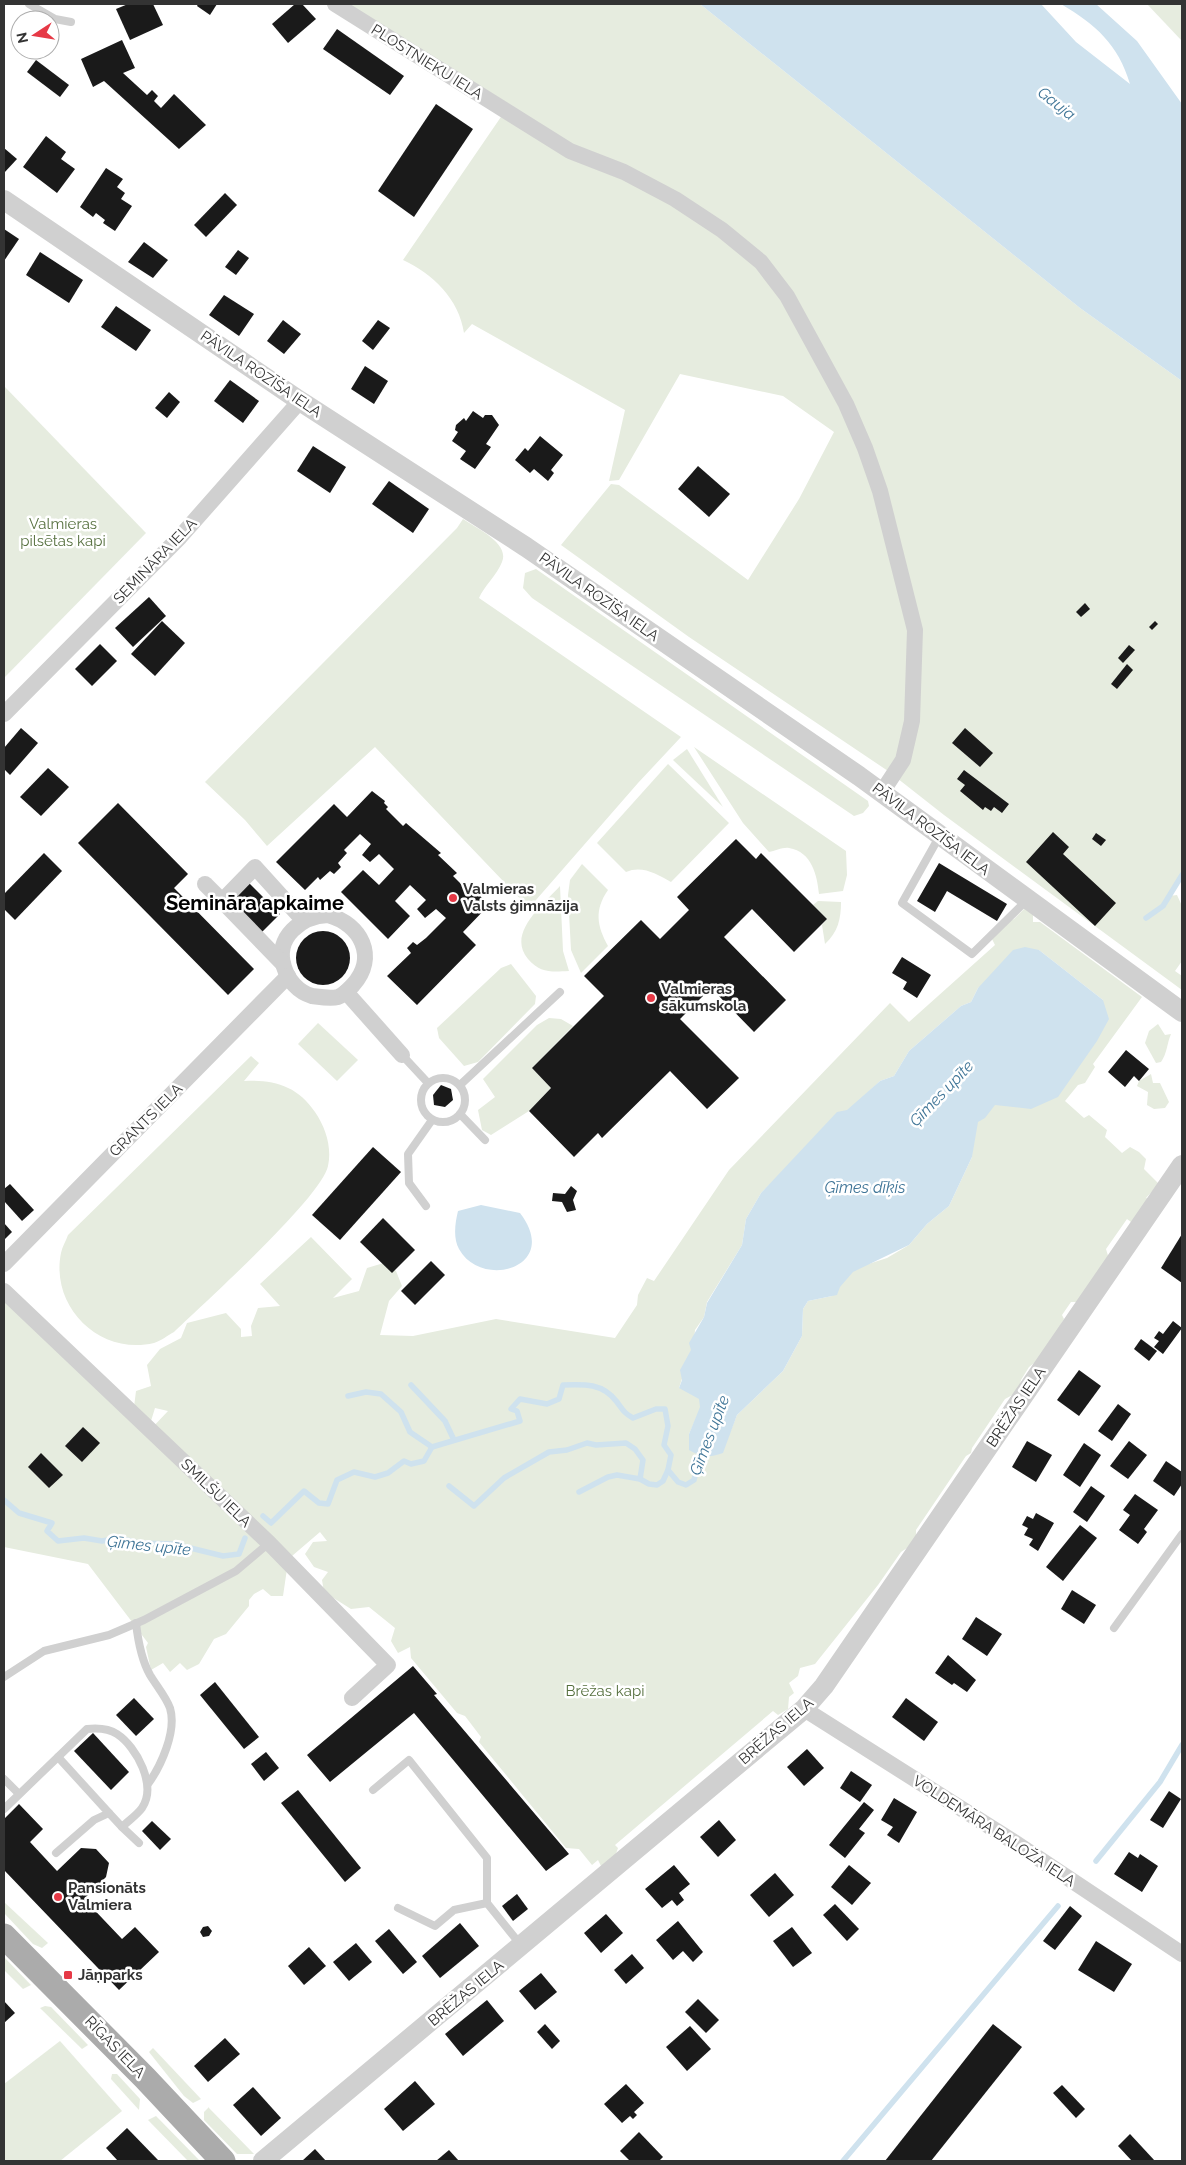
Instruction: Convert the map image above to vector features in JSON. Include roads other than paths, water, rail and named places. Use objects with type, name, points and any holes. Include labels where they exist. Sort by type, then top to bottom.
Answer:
[{"type":"main road","name":"RĪGAS IELA","points":[[4,1936],[145,2078],[223,2161]]},
{"type":"street","name":"PLOSTNIEKU IELA","points":[[335,4],[570,151],[624,172],[675,199],[722,230],[761,262],[786,296],[846,404],[865,448],[880,491],[915,630],[912,721],[903,760],[882,792]]},
{"type":"street","name":"PĀVILA ROZĪŠA IELA","points":[[4,200],[300,401],[526,547],[882,792],[1182,1012]]},
{"type":"street","name":"SEMINĀRA IELA","points":[[4,714],[180,537],[300,401]]},
{"type":"street","points":[[222,901],[255,867],[303,920]]},
{"type":"street","points":[[205,884],[285,970],[296,988],[308,995],[323,998],[339,996],[346,992],[359,978],[364,966],[365,951],[361,938],[352,926],[341,918],[328,915],[315,916],[303,920],[293,928],[286,939],[282,951],[285,970]]},
{"type":"street","name":"GRANTS IELA","points":[[4,1264],[285,970]]},
{"type":"street","points":[[346,992],[402,1055]]},
{"type":"street","name":"BRĒŽAS IELA","points":[[264,2161],[804,1709],[824,1686],[1182,1165]]},
{"type":"street","name":"SMILŠU IELA","points":[[4,1291],[269,1543],[388,1665],[352,1698]]},
{"type":"street","name":"VOLDEMĀRA BALOŽA IELA","points":[[804,1709],[1006,1837],[1182,1954]]},
{"type":"lane","points":[[29,4],[55,19],[71,22]]},
{"type":"lane","points":[[940,835],[902,903],[972,954],[1027,900]]},
{"type":"lane","points":[[460,1085],[560,992]]},
{"type":"lane","points":[[402,1055],[428,1083]]},
{"type":"lane","points":[[440,1077],[448,1077],[460,1085],[465,1099],[460,1114],[447,1122],[432,1120],[422,1109],[420,1102],[423,1088],[428,1083],[440,1077]]},
{"type":"lane","points":[[460,1114],[485,1140]]},
{"type":"lane","points":[[426,1206],[409,1183],[408,1154],[432,1120]]},
{"type":"lane","points":[[1114,1628],[1182,1534]]},
{"type":"lane","points":[[4,1677],[44,1651],[109,1635],[136,1623],[236,1571],[269,1543]]},
{"type":"lane","points":[[122,1827],[142,1808],[148,1784],[158,1770],[170,1740],[170,1709],[148,1672],[138,1644],[136,1623]]},
{"type":"lane","points":[[4,1809],[87,1729],[101,1728],[117,1734],[134,1752],[148,1784]]},
{"type":"lane","points":[[58,1757],[122,1827],[140,1843]]},
{"type":"lane","points":[[373,1790],[409,1760],[487,1858],[487,1902],[521,1946]]},
{"type":"lane","points":[[4,1779],[19,1794]]},
{"type":"lane","points":[[56,1853],[94,1820],[109,1813]]},
{"type":"lane","points":[[398,1908],[435,1926],[454,1910],[487,1902]]},
{"type":"water","name":"Gauja","points":[[700,4],[1041,4],[1076,42],[1130,84],[1119,58],[1104,37],[1085,20],[1061,4],[1096,4],[1137,41],[1182,104],[1182,381],[1080,308]]},
{"type":"water","name":"Ģīmes dīķis","points":[[1025,947],[1039,950],[1103,1000],[1109,1019],[1097,1041],[1058,1097],[1031,1109],[995,1105],[985,1118],[978,1122],[972,1157],[949,1206],[927,1224],[909,1245],[853,1272],[840,1287],[837,1295],[808,1301],[803,1309],[802,1336],[783,1371],[737,1415],[723,1453],[706,1456],[689,1450],[689,1434],[700,1407],[699,1399],[679,1388],[682,1380],[680,1370],[691,1350],[689,1343],[704,1317],[707,1303],[742,1245],[746,1219],[761,1193],[837,1112],[847,1110],[880,1081],[894,1076],[909,1051],[961,1006],[971,1002],[978,988],[1013,950]]},
{"type":"water","points":[[481,1205],[520,1213],[530,1232],[531,1248],[525,1259],[514,1267],[499,1270],[484,1268],[470,1261],[459,1249],[455,1230],[458,1211]]},
{"type":"waterway","name":"Ģīmes upīte","points":[[1146,918],[1163,906],[1182,875]]},
{"type":"waterway","points":[[411,1385],[445,1421],[454,1440]]},
{"type":"waterway","name":"Ģīmes upīte","points":[[263,1516],[271,1523],[304,1491],[319,1503],[328,1504],[337,1480],[354,1472],[375,1477],[388,1473],[404,1461],[411,1464],[424,1461],[432,1447],[520,1421],[517,1411],[511,1409],[520,1399],[547,1404],[559,1399],[563,1385],[586,1385],[606,1391],[633,1418],[656,1409],[665,1409],[668,1426],[664,1445],[671,1455],[668,1470],[678,1482],[686,1485],[694,1480],[702,1449]]},
{"type":"waterway","points":[[348,1396],[366,1392],[381,1394],[401,1412],[410,1432],[432,1447]]},
{"type":"waterway","points":[[449,1486],[474,1506],[504,1478],[549,1452],[567,1450],[587,1443],[596,1445],[626,1443],[635,1449],[643,1460],[640,1479],[649,1484],[657,1485],[663,1481],[668,1470]]},
{"type":"waterway","points":[[579,1492],[608,1477],[617,1475],[640,1479]]},
{"type":"waterway","name":"Ģīmes upīte","points":[[4,1500],[19,1513],[52,1523],[47,1531],[58,1541],[84,1538],[102,1541],[119,1538],[138,1543],[174,1544],[223,1556],[239,1554],[245,1538]]},
{"type":"waterway","points":[[1096,1861],[1160,1782],[1182,1745]]},
{"type":"waterway","points":[[843,2161],[1058,1906]]},
{"type":"place","name":"Valmieras Valsts ģimnāzija","points":[[453,898]]},
{"type":"place","name":"Valmieras sākumskola","points":[[651,998]]},
{"type":"place","name":"Pansionāts Valmiera","points":[[58,1897]]},
{"type":"place","name":"Jāņparks","points":[[68,1975]]},
{"type":"district","name":"Semināra apkaime","points":[[255,903]]},
{"type":"park label","name":"Valmieras pilsētas kapi","points":[[63,532]]},
{"type":"park label","name":"Brēžas kapi","points":[[605,1691]]}]
